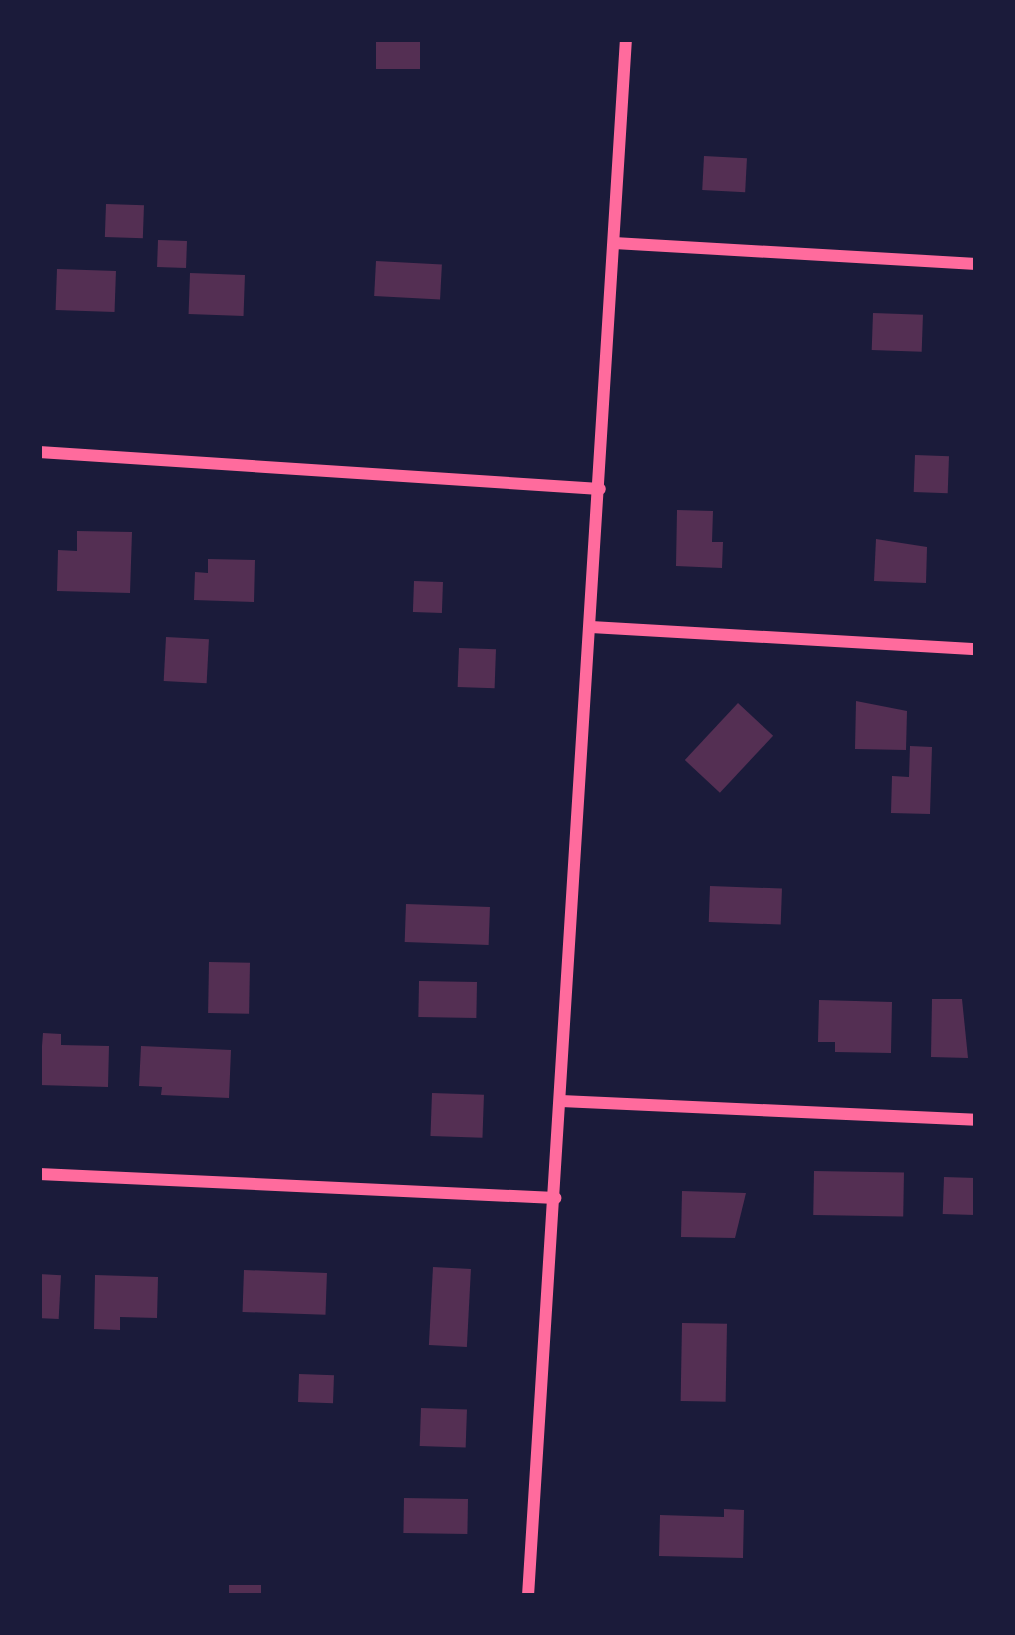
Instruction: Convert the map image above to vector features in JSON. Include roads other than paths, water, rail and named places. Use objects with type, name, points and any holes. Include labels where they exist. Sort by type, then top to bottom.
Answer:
[{"type":"street","points":[[528,1596],[626,39]]},
{"type":"street","points":[[614,243],[976,264]]},
{"type":"street","points":[[39,452],[600,489]]},
{"type":"street","points":[[591,627],[976,649]]},
{"type":"street","points":[[560,1101],[976,1120]]},
{"type":"street","points":[[39,1174],[555,1198]]}]
